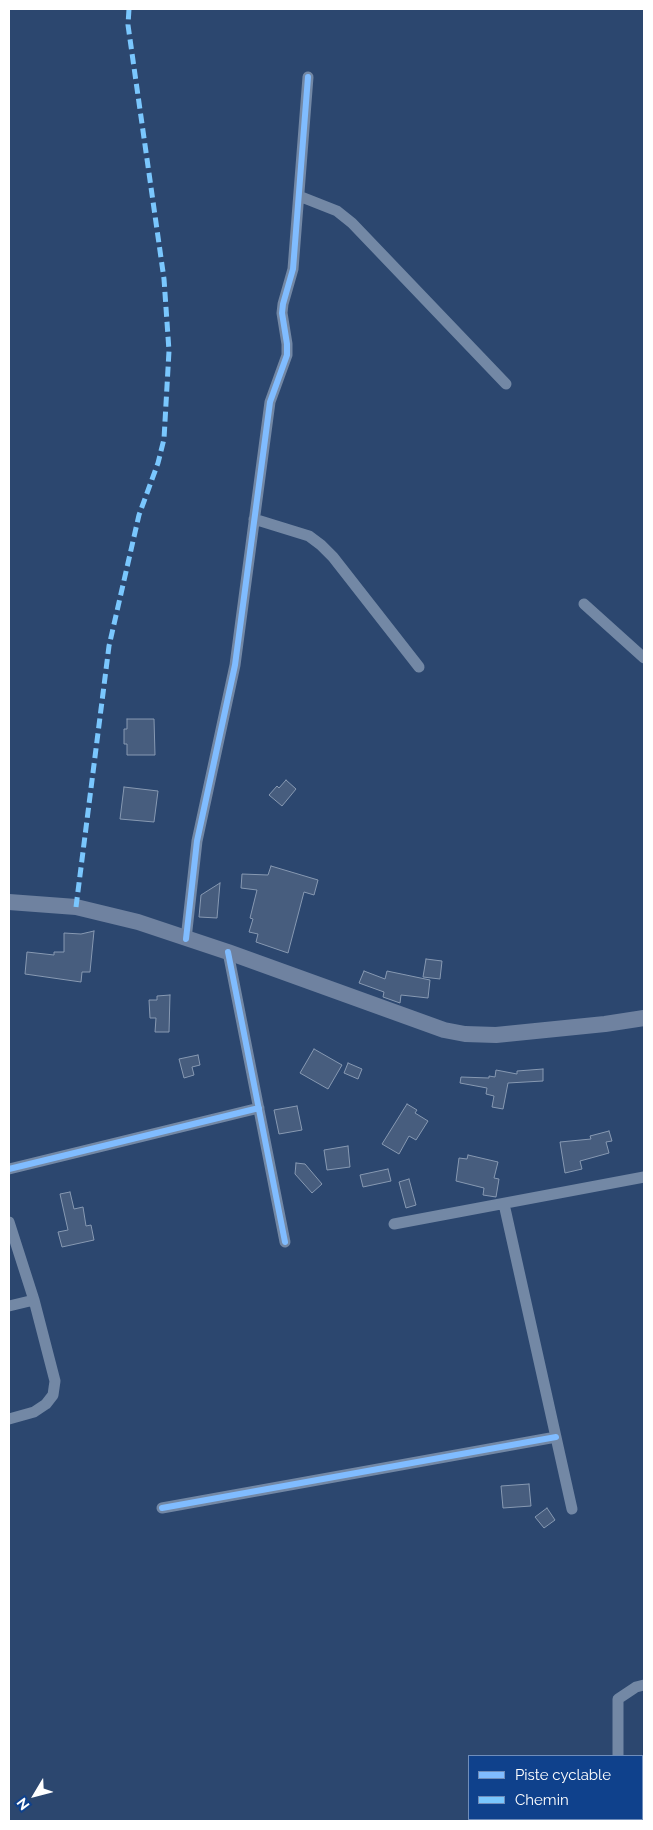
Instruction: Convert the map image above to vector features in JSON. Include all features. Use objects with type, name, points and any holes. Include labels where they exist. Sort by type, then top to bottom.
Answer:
[{"type":"main road","points":[[9,902],[76,907],[138,922],[374,1004],[423,1024],[465,1034],[496,1035],[605,1024],[644,1018]]},
{"type":"street","points":[[186,939],[197,841],[235,665],[270,402],[287,355],[282,313],[293,269],[308,77]]},
{"type":"street","points":[[299,196],[337,211],[352,223],[506,384]]},
{"type":"street","points":[[254,520],[309,536],[321,545],[333,557],[419,668]]},
{"type":"street","points":[[584,604],[644,658]]},
{"type":"street","points":[[228,952],[285,1242]]},
{"type":"street","points":[[9,1169],[259,1108]]},
{"type":"street","points":[[394,1224],[644,1176]]},
{"type":"street","points":[[504,1204],[572,1509]]},
{"type":"street","points":[[9,1222],[34,1300],[55,1381],[53,1394],[46,1404],[34,1412],[9,1419]]},
{"type":"street","points":[[9,1306],[34,1300]]},
{"type":"street","points":[[162,1508],[556,1437]]},
{"type":"street","points":[[618,1755],[618,1700],[636,1687],[644,1685]]},
{"type":"street","points":[[474,1821],[504,1820]]},
{"type":"building","points":[[127,719],[154,719],[155,755],[127,755],[127,744],[124,744],[124,729],[127,729]]},
{"type":"building","points":[[286,780],[296,789],[282,806],[269,795]]},
{"type":"building","points":[[124,787],[158,791],[154,822],[120,819]]},
{"type":"building","points":[[271,866],[318,880],[314,895],[304,892],[288,953],[256,942],[258,934],[249,932],[253,919],[250,918],[257,890],[241,888],[242,874],[268,875]]},
{"type":"building","points":[[220,883],[217,918],[199,917],[201,895]]},
{"type":"building","points":[[94,931],[90,972],[82,972],[81,982],[25,974],[27,952],[54,955],[54,952],[64,952],[64,933],[81,934]]},
{"type":"building","points":[[426,959],[442,961],[440,979],[423,977]]},
{"type":"building","points":[[364,971],[385,979],[387,971],[430,980],[428,998],[401,995],[400,1003],[383,997],[384,992],[359,983]]},
{"type":"building","points":[[170,995],[169,1032],[155,1032],[156,1018],[150,1018],[149,1000],[157,1000],[157,996]]},
{"type":"building","points":[[314,1049],[342,1065],[328,1089],[300,1073]]},
{"type":"building","points":[[198,1055],[200,1065],[192,1067],[194,1075],[184,1078],[179,1059]]},
{"type":"building","points":[[348,1063],[362,1069],[358,1079],[344,1073]]},
{"type":"building","points":[[543,1069],[543,1081],[508,1083],[503,1109],[492,1107],[494,1096],[486,1094],[487,1088],[460,1083],[461,1077],[495,1077],[496,1070],[517,1074],[517,1071]]},
{"type":"building","points":[[407,1104],[417,1110],[415,1113],[428,1121],[416,1140],[409,1136],[399,1154],[382,1144]]},
{"type":"building","points":[[297,1106],[302,1130],[279,1134],[274,1110]]},
{"type":"building","points":[[609,1131],[612,1141],[606,1142],[609,1153],[580,1161],[582,1169],[565,1173],[560,1142],[591,1139],[590,1136]]},
{"type":"building","points":[[348,1146],[350,1167],[327,1170],[324,1150]]},
{"type":"building","points":[[468,1155],[498,1162],[494,1178],[499,1179],[496,1197],[483,1195],[484,1188],[456,1181],[459,1158],[467,1159]]},
{"type":"building","points":[[296,1163],[305,1164],[322,1184],[312,1193],[295,1174]]},
{"type":"building","points":[[388,1169],[391,1181],[363,1187],[360,1175]]},
{"type":"building","points":[[409,1179],[416,1205],[406,1208],[399,1182]]},
{"type":"building","points":[[70,1192],[74,1209],[83,1207],[86,1226],[91,1225],[94,1240],[62,1247],[58,1232],[68,1230],[60,1194]]},
{"type":"building","points":[[529,1484],[531,1506],[503,1508],[501,1486]]},
{"type":"building","points":[[547,1508],[555,1520],[544,1528],[535,1517]]},
{"type":"marked path","points":[[76,907],[109,646],[139,515],[158,463],[164,439],[169,351],[164,279],[128,25],[129,9]]},
{"type":"cycle path","points":[[186,939],[197,841],[235,665],[270,402],[287,355],[282,313],[293,269],[308,77]]},
{"type":"cycle path","points":[[228,952],[285,1242]]},
{"type":"cycle path","points":[[9,1169],[259,1108]]},
{"type":"cycle path","points":[[162,1508],[556,1437]]}]
